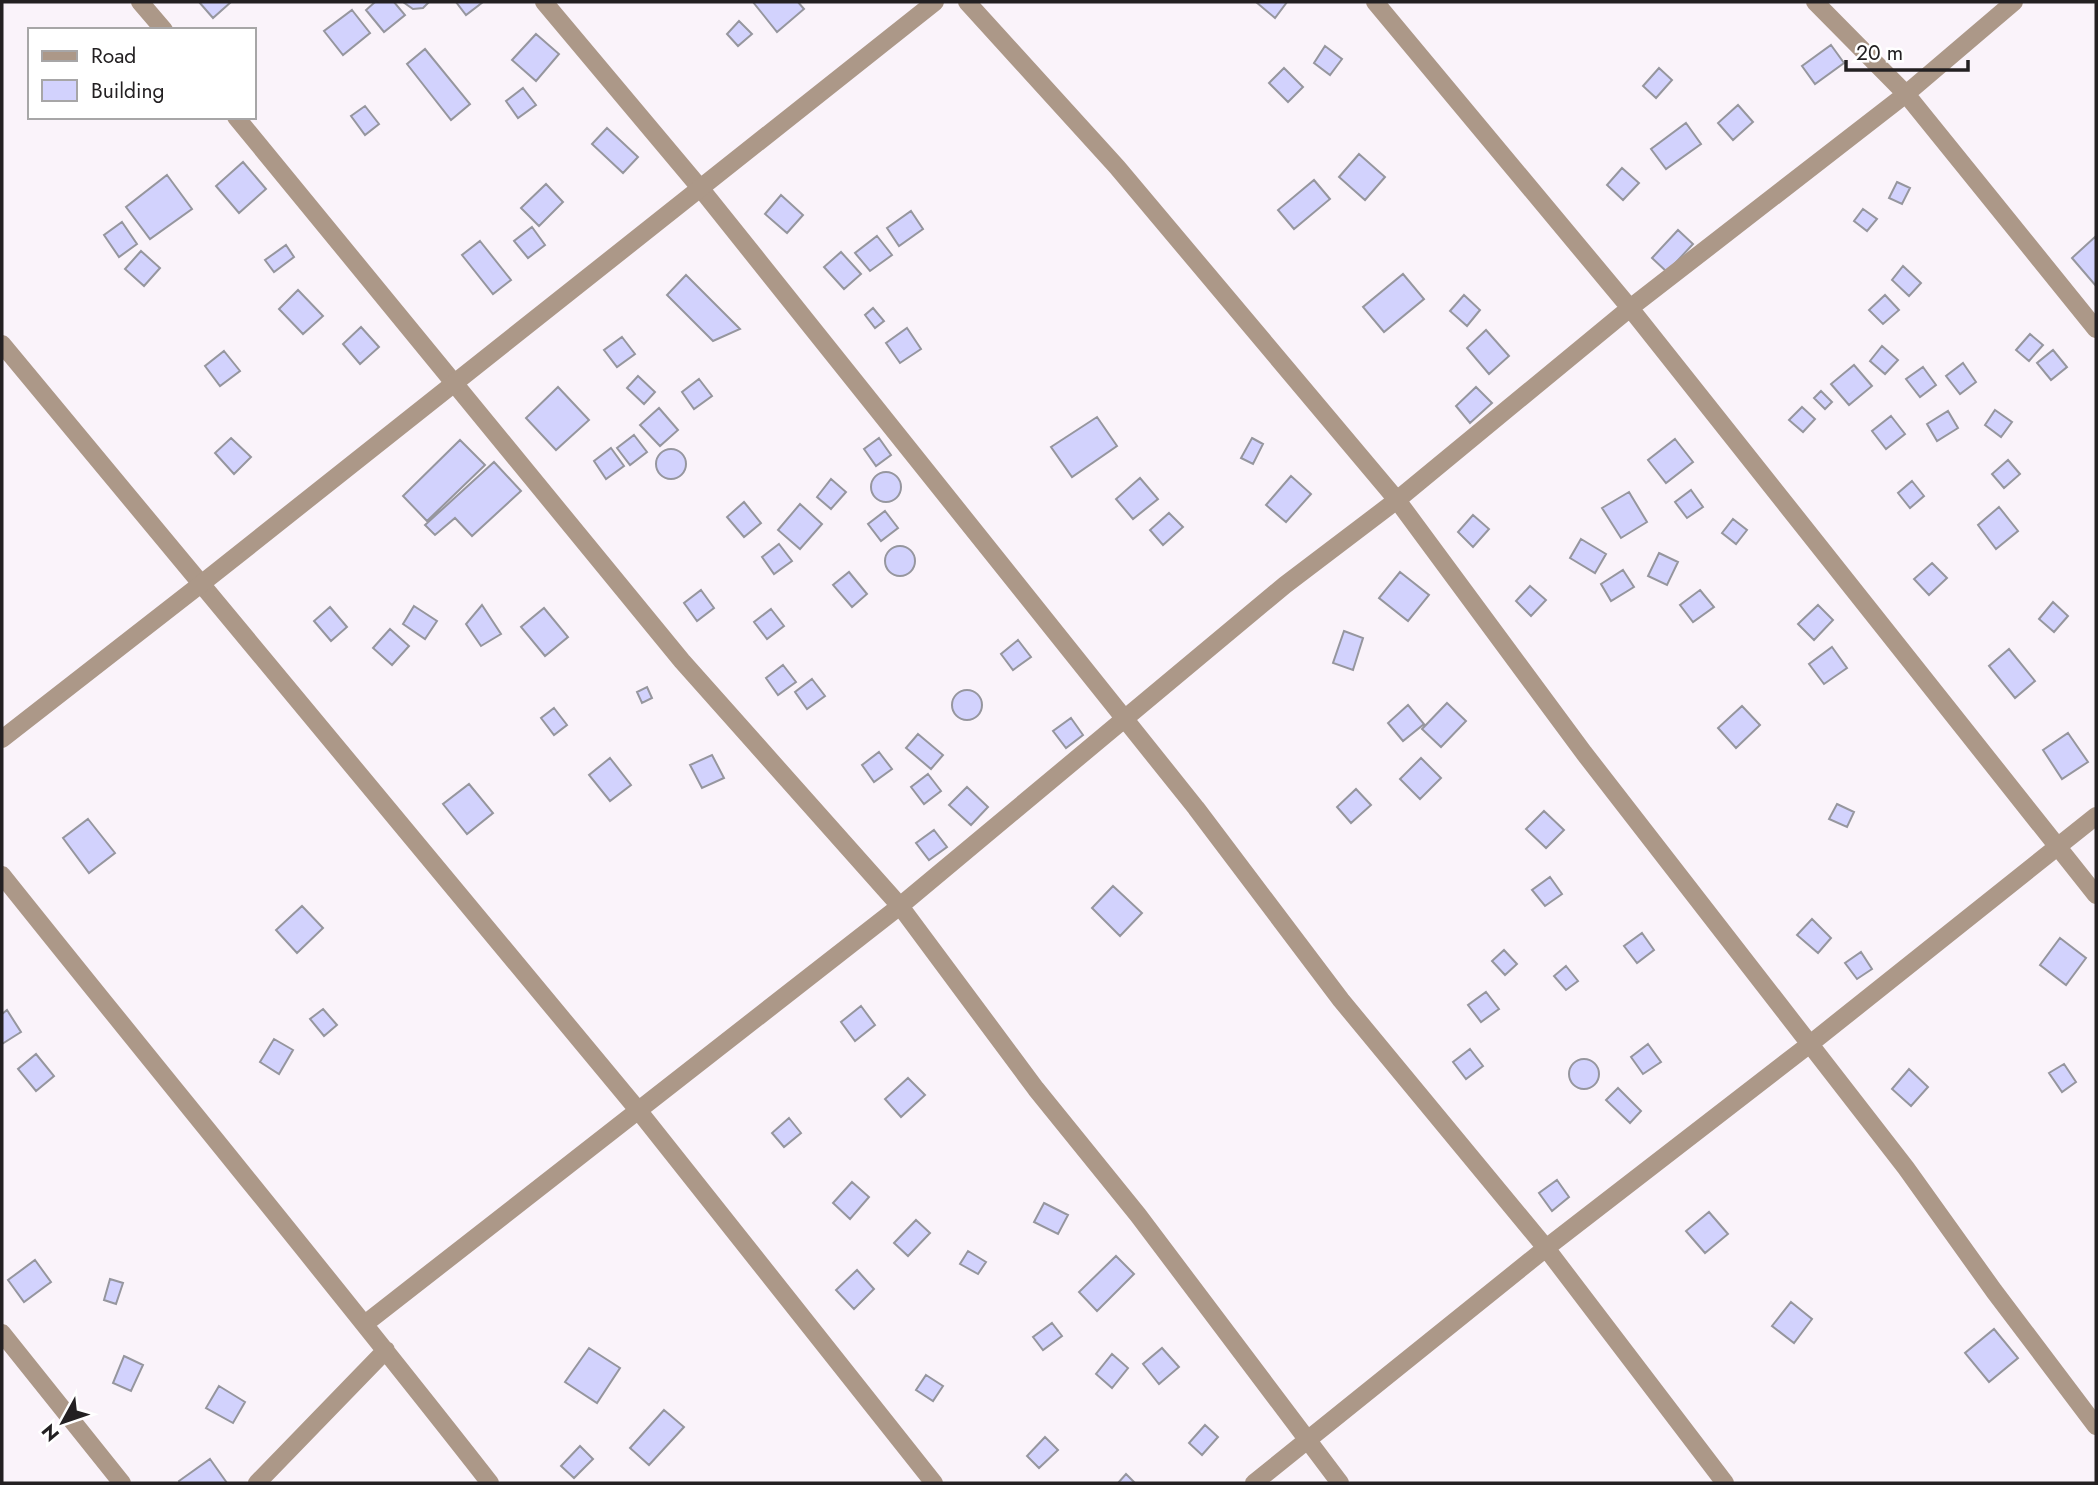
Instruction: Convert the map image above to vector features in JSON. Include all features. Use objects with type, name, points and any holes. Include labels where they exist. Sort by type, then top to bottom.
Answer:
[{"type":"street","points":[[140,2],[162,28]]},
{"type":"street","points":[[544,2],[701,188],[1196,808],[1341,1000],[1546,1248],[1726,1483]]},
{"type":"street","points":[[2,739],[935,2]]},
{"type":"street","points":[[967,2],[1117,167],[1396,500],[1584,753],[1906,1168],[2096,1426]]},
{"type":"street","points":[[1375,2],[1630,308],[2096,895]]},
{"type":"street","points":[[1815,2],[1906,94],[2096,329]]},
{"type":"street","points":[[366,1323],[900,906],[1285,585],[1396,500],[1630,308],[1906,94],[2014,2]]},
{"type":"street","points":[[238,119],[681,661],[900,906],[1036,1089],[1138,1215],[1340,1483]]},
{"type":"street","points":[[2,344],[638,1110],[934,1483]]},
{"type":"street","points":[[1254,1483],[1546,1248],[1810,1044],[2096,816]]},
{"type":"street","points":[[2,875],[192,1113],[366,1323],[490,1483]]},
{"type":"street","points":[[2,1333],[122,1483]]},
{"type":"street","points":[[257,1483],[386,1350]]},
{"type":"building","points":[[199,2],[231,2],[213,18]]},
{"type":"building","points":[[375,2],[394,2],[405,15],[384,32],[366,10]]},
{"type":"building","points":[[403,2],[429,2],[423,8],[413,9]]},
{"type":"building","points":[[456,2],[483,2],[466,15]]},
{"type":"building","points":[[753,2],[798,2],[804,9],[777,32]]},
{"type":"building","points":[[1256,2],[1287,2],[1275,18]]},
{"type":"building","points":[[352,10],[370,33],[343,55],[324,31]]},
{"type":"building","points":[[739,21],[752,34],[738,46],[727,34]]},
{"type":"building","points":[[536,34],[559,54],[536,81],[512,60]]},
{"type":"building","points":[[1831,45],[1844,63],[1815,84],[1802,66]]},
{"type":"building","points":[[1325,46],[1342,59],[1330,75],[1314,63]]},
{"type":"building","points":[[425,49],[470,104],[451,120],[407,64]]},
{"type":"building","points":[[1284,68],[1303,87],[1288,102],[1269,83]]},
{"type":"building","points":[[1659,68],[1672,80],[1656,98],[1643,86]]},
{"type":"building","points":[[523,88],[536,105],[518,118],[506,101]]},
{"type":"building","points":[[1738,105],[1753,122],[1733,140],[1718,123]]},
{"type":"building","points":[[365,106],[379,124],[365,135],[351,116]]},
{"type":"building","points":[[1686,123],[1701,144],[1666,169],[1651,149]]},
{"type":"building","points":[[607,128],[638,157],[623,173],[592,144]]},
{"type":"building","points":[[1359,154],[1385,177],[1365,200],[1339,177]]},
{"type":"building","points":[[243,162],[266,189],[239,213],[216,186]]},
{"type":"building","points":[[1622,168],[1639,183],[1623,200],[1607,185]]},
{"type":"building","points":[[167,175],[192,209],[150,239],[126,207]]},
{"type":"building","points":[[1314,180],[1330,199],[1294,229],[1278,210]]},
{"type":"building","points":[[1897,182],[1910,188],[1902,204],[1889,198]]},
{"type":"building","points":[[546,184],[563,202],[539,226],[521,208]]},
{"type":"building","points":[[781,195],[803,215],[787,233],[765,214]]},
{"type":"building","points":[[1863,209],[1877,219],[1867,231],[1854,221]]},
{"type":"building","points":[[911,211],[923,229],[899,246],[887,228]]},
{"type":"building","points":[[122,222],[137,244],[119,257],[104,235]]},
{"type":"building","points":[[532,227],[545,245],[528,258],[514,241]]},
{"type":"building","points":[[1678,230],[1693,244],[1667,272],[1652,258]]},
{"type":"building","points":[[877,236],[892,255],[870,271],[855,253]]},
{"type":"building","points":[[2096,236],[2096,286],[2072,258]]},
{"type":"building","points":[[480,241],[511,280],[493,294],[462,255]]},
{"type":"building","points":[[286,245],[294,257],[274,272],[265,260]]},
{"type":"building","points":[[141,251],[160,268],[144,286],[125,269]]},
{"type":"building","points":[[841,252],[861,274],[844,289],[824,267]]},
{"type":"building","points":[[1903,266],[1921,283],[1909,296],[1892,280]]},
{"type":"building","points":[[1403,274],[1424,299],[1384,332],[1363,307]]},
{"type":"building","points":[[686,275],[740,329],[713,341],[667,295]]},
{"type":"building","points":[[298,290],[323,316],[303,334],[279,309]]},
{"type":"building","points":[[1464,295],[1480,310],[1467,326],[1450,311]]},
{"type":"building","points":[[1885,295],[1899,310],[1883,324],[1869,310]]},
{"type":"building","points":[[873,308],[884,321],[875,328],[865,315]]},
{"type":"building","points":[[361,327],[379,347],[360,364],[343,344]]},
{"type":"building","points":[[907,328],[921,349],[900,363],[886,343]]},
{"type":"building","points":[[1486,330],[1509,356],[1489,374],[1467,348]]},
{"type":"building","points":[[2030,334],[2043,345],[2029,361],[2016,350]]},
{"type":"building","points":[[622,337],[635,354],[617,367],[604,350]]},
{"type":"building","points":[[1882,346],[1898,360],[1885,374],[1870,361]]},
{"type":"building","points":[[2053,350],[2067,367],[2051,380],[2037,363]]},
{"type":"building","points":[[224,351],[240,371],[220,386],[205,366]]},
{"type":"building","points":[[1963,363],[1976,382],[1960,394],[1946,376]]},
{"type":"building","points":[[1854,365],[1872,386],[1849,405],[1831,384]]},
{"type":"building","points":[[1923,367],[1936,385],[1920,397],[1906,379]]},
{"type":"building","points":[[638,376],[655,392],[644,404],[627,388]]},
{"type":"building","points":[[699,379],[712,396],[694,409],[682,392]]},
{"type":"building","points":[[558,387],[589,420],[556,450],[526,418]]},
{"type":"building","points":[[1476,387],[1492,403],[1470,423],[1456,406]]},
{"type":"building","points":[[1821,391],[1832,402],[1825,409],[1814,398]]},
{"type":"building","points":[[1802,407],[1815,419],[1803,432],[1789,420]]},
{"type":"building","points":[[659,408],[678,430],[660,446],[640,425]]},
{"type":"building","points":[[1995,410],[2012,422],[2001,437],[1985,425]]},
{"type":"building","points":[[1948,411],[1958,428],[1937,441],[1927,424]]},
{"type":"building","points":[[1891,416],[1905,434],[1886,449],[1872,431]]},
{"type":"building","points":[[1097,417],[1117,446],[1072,477],[1051,447]]},
{"type":"building","points":[[634,435],[647,452],[630,465],[617,448]]},
{"type":"building","points":[[231,438],[251,457],[234,474],[215,453]]},
{"type":"building","points":[[879,438],[891,455],[876,466],[864,449]]},
{"type":"building","points":[[1252,438],[1263,444],[1253,464],[1241,458]]},
{"type":"building","points":[[1675,439],[1693,462],[1666,483],[1648,460]]},
{"type":"building","points":[[460,440],[485,465],[427,521],[403,496]]},
{"type":"building","points":[[611,448],[624,466],[606,479],[594,461]]},
{"type":"building","points":[[671,449],[682,453],[686,464],[682,475],[671,479],[660,475],[656,464],[660,453]]},
{"type":"building","points":[[2008,460],[2020,474],[2004,488],[1992,474]]},
{"type":"building","points":[[494,462],[521,491],[472,536],[455,518],[435,535],[425,525]]},
{"type":"building","points":[[886,472],[897,476],[901,487],[897,498],[886,502],[875,498],[871,487],[875,476]]},
{"type":"building","points":[[1291,476],[1311,494],[1286,522],[1266,505]]},
{"type":"building","points":[[1140,478],[1158,499],[1133,519],[1116,499]]},
{"type":"building","points":[[831,479],[846,492],[831,509],[817,497]]},
{"type":"building","points":[[1912,481],[1924,496],[1910,508],[1898,493]]},
{"type":"building","points":[[1691,490],[1703,507],[1687,518],[1675,502]]},
{"type":"building","points":[[1629,492],[1647,522],[1621,538],[1602,508]]},
{"type":"building","points":[[744,502],[761,523],[744,537],[727,517]]},
{"type":"building","points":[[800,504],[822,524],[800,549],[778,530]]},
{"type":"building","points":[[1999,507],[2018,531],[1996,549],[1978,525]]},
{"type":"building","points":[[885,511],[898,528],[881,541],[868,524]]},
{"type":"building","points":[[1169,513],[1183,527],[1163,545],[1150,530]]},
{"type":"building","points":[[1473,515],[1489,529],[1473,547],[1458,532]]},
{"type":"building","points":[[1733,519],[1747,530],[1736,544],[1722,533]]},
{"type":"building","points":[[1581,539],[1606,554],[1595,573],[1570,558]]},
{"type":"building","points":[[779,544],[792,561],[774,574],[762,557]]},
{"type":"building","points":[[900,546],[911,550],[915,561],[911,572],[900,576],[889,572],[885,561],[889,550]]},
{"type":"building","points":[[1659,553],[1678,562],[1667,585],[1648,576]]},
{"type":"building","points":[[1932,563],[1947,578],[1929,595],[1914,579]]},
{"type":"building","points":[[1623,570],[1634,587],[1611,601],[1601,584]]},
{"type":"building","points":[[849,572],[867,594],[852,607],[833,585]]},
{"type":"building","points":[[1400,572],[1429,595],[1408,621],[1379,598]]},
{"type":"building","points":[[1530,586],[1546,600],[1531,616],[1516,601]]},
{"type":"building","points":[[701,590],[714,608],[697,621],[684,603]]},
{"type":"building","points":[[1700,590],[1714,607],[1693,622],[1680,605]]},
{"type":"building","points":[[2053,602],[2068,616],[2054,632],[2039,619]]},
{"type":"building","points":[[482,605],[501,634],[481,646],[466,624]]},
{"type":"building","points":[[1818,605],[1833,620],[1814,640],[1798,624]]},
{"type":"building","points":[[414,606],[437,621],[425,639],[403,624]]},
{"type":"building","points":[[330,607],[347,627],[331,641],[314,621]]},
{"type":"building","points":[[544,608],[568,637],[545,656],[521,627]]},
{"type":"building","points":[[771,609],[784,626],[767,639],[754,622]]},
{"type":"building","points":[[390,629],[409,646],[392,665],[373,648]]},
{"type":"building","points":[[1344,631],[1363,638],[1353,670],[1333,663]]},
{"type":"building","points":[[1018,640],[1031,657],[1013,670],[1001,654]]},
{"type":"building","points":[[1832,647],[1847,668],[1824,684],[1809,664]]},
{"type":"building","points":[[2009,649],[2035,681],[2015,698],[1989,666]]},
{"type":"building","points":[[783,665],[796,682],[778,695],[766,678]]},
{"type":"building","points":[[812,679],[825,696],[807,709],[795,692]]},
{"type":"building","points":[[647,687],[652,698],[642,703],[637,692]]},
{"type":"building","points":[[967,690],[978,694],[982,705],[978,716],[967,720],[956,716],[952,705],[956,694]]},
{"type":"building","points":[[1447,703],[1466,721],[1441,747],[1422,729]]},
{"type":"building","points":[[1408,705],[1424,724],[1403,741],[1388,723]]},
{"type":"building","points":[[1742,706],[1760,725],[1736,748],[1718,728]]},
{"type":"building","points":[[554,708],[567,725],[554,735],[541,718]]},
{"type":"building","points":[[1071,718],[1083,735],[1066,748],[1053,731]]},
{"type":"building","points":[[2068,733],[2088,762],[2062,779],[2043,750]]},
{"type":"building","points":[[918,734],[943,755],[931,769],[906,748]]},
{"type":"building","points":[[879,752],[892,769],[874,782],[862,765]]},
{"type":"building","points":[[712,755],[724,778],[702,788],[690,765]]},
{"type":"building","points":[[610,758],[631,785],[610,801],[589,775]]},
{"type":"building","points":[[1421,758],[1441,778],[1420,799],[1400,779]]},
{"type":"building","points":[[928,774],[941,791],[924,804],[911,787]]},
{"type":"building","points":[[469,784],[493,813],[467,834],[443,804]]},
{"type":"building","points":[[967,787],[988,807],[971,825],[949,805]]},
{"type":"building","points":[[1356,789],[1371,805],[1351,823],[1337,807]]},
{"type":"building","points":[[1837,804],[1854,812],[1847,827],[1829,819]]},
{"type":"building","points":[[1544,811],[1564,830],[1546,848],[1526,829]]},
{"type":"building","points":[[88,819],[115,853],[89,873],[63,838]]},
{"type":"building","points":[[934,830],[947,847],[929,860],[916,843]]},
{"type":"building","points":[[1550,877],[1562,894],[1545,906],[1532,890]]},
{"type":"building","points":[[1113,886],[1142,913],[1120,936],[1092,908]]},
{"type":"building","points":[[302,906],[323,928],[297,953],[276,930]]},
{"type":"building","points":[[1812,919],[1831,938],[1818,953],[1797,935]]},
{"type":"building","points":[[1642,933],[1654,950],[1637,963],[1624,946]]},
{"type":"building","points":[[2060,938],[2086,958],[2066,985],[2040,965]]},
{"type":"building","points":[[1504,950],[1517,964],[1505,975],[1492,961]]},
{"type":"building","points":[[1861,952],[1872,969],[1857,979],[1845,963]]},
{"type":"building","points":[[1566,966],[1578,981],[1566,990],[1554,976]]},
{"type":"building","points":[[1486,992],[1499,1009],[1481,1022],[1468,1005]]},
{"type":"building","points":[[861,1006],[875,1025],[855,1041],[841,1022]]},
{"type":"building","points":[[323,1009],[337,1025],[324,1036],[310,1019]]},
{"type":"building","points":[[7,1010],[21,1032],[2,1044],[2,1014]]},
{"type":"building","points":[[274,1039],[293,1050],[279,1074],[260,1062]]},
{"type":"building","points":[[1648,1044],[1661,1062],[1643,1074],[1631,1057]]},
{"type":"building","points":[[1470,1049],[1483,1066],[1466,1079],[1453,1062]]},
{"type":"building","points":[[36,1054],[54,1076],[36,1091],[18,1069]]},
{"type":"building","points":[[1584,1059],[1595,1063],[1599,1074],[1595,1085],[1584,1089],[1573,1085],[1569,1074],[1573,1063]]},
{"type":"building","points":[[2064,1064],[2076,1082],[2062,1092],[2049,1073]]},
{"type":"building","points":[[1909,1069],[1928,1087],[1911,1106],[1892,1089]]},
{"type":"building","points":[[908,1078],[925,1095],[901,1117],[885,1099]]},
{"type":"building","points":[[1618,1088],[1641,1111],[1630,1123],[1606,1100]]},
{"type":"building","points":[[789,1118],[801,1133],[784,1147],[772,1133]]},
{"type":"building","points":[[1557,1180],[1569,1197],[1552,1211],[1539,1193]]},
{"type":"building","points":[[852,1182],[869,1197],[850,1219],[833,1203]]},
{"type":"building","points":[[1044,1203],[1068,1215],[1058,1234],[1034,1222]]},
{"type":"building","points":[[1709,1212],[1728,1234],[1705,1253],[1686,1231]]},
{"type":"building","points":[[916,1220],[930,1233],[908,1256],[894,1243]]},
{"type":"building","points":[[968,1251],[986,1262],[978,1274],[960,1264]]},
{"type":"building","points":[[1116,1256],[1134,1274],[1097,1311],[1079,1292]]},
{"type":"building","points":[[35,1260],[51,1282],[24,1302],[8,1280]]},
{"type":"building","points":[[857,1270],[874,1289],[854,1309],[836,1290]]},
{"type":"building","points":[[110,1279],[123,1283],[116,1304],[104,1300]]},
{"type":"building","points":[[1791,1302],[1812,1319],[1794,1343],[1772,1326]]},
{"type":"building","points":[[1052,1323],[1062,1336],[1043,1350],[1033,1337]]},
{"type":"building","points":[[1994,1329],[2018,1358],[1989,1382],[1965,1353]]},
{"type":"building","points":[[589,1348],[620,1368],[597,1403],[565,1382]]},
{"type":"building","points":[[1162,1348],[1179,1367],[1159,1384],[1143,1364]]},
{"type":"building","points":[[1112,1354],[1128,1368],[1112,1388],[1096,1374]]},
{"type":"building","points":[[124,1356],[143,1365],[131,1391],[113,1383]]},
{"type":"building","points":[[926,1375],[943,1386],[933,1401],[916,1390]]},
{"type":"building","points":[[219,1386],[245,1402],[233,1423],[206,1408]]},
{"type":"building","points":[[664,1410],[684,1427],[649,1465],[630,1448]]},
{"type":"building","points":[[1205,1425],[1218,1437],[1202,1455],[1189,1443]]},
{"type":"building","points":[[1045,1437],[1058,1450],[1039,1468],[1027,1456]]},
{"type":"building","points":[[580,1446],[593,1459],[574,1478],[561,1466]]},
{"type":"building","points":[[210,1459],[227,1483],[180,1483],[179,1481]]},
{"type":"building","points":[[1126,1474],[1135,1483],[1118,1483]]}]
